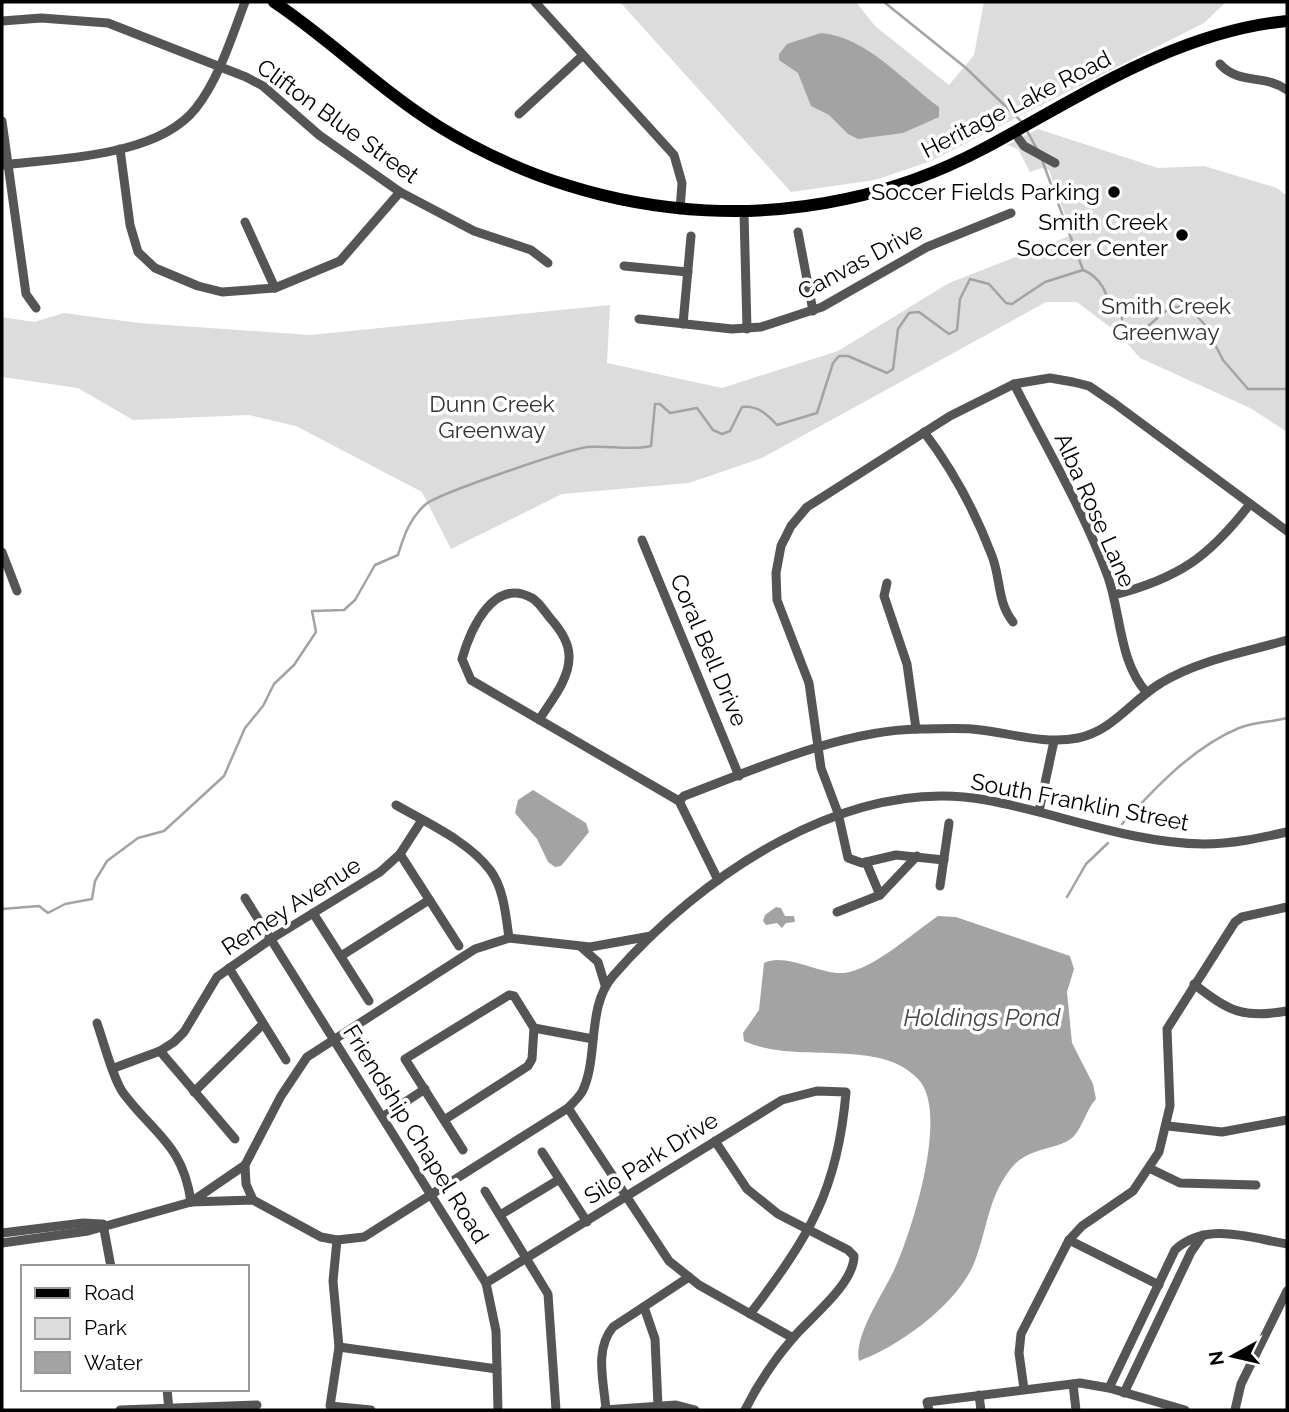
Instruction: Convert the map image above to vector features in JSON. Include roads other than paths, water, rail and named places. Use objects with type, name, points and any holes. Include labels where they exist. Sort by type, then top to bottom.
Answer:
[{"type":"main road","name":"Heritage Lake Road","points":[[274,2],[435,125],[525,173],[578,189],[680,210],[744,213],[822,204],[908,181],[954,164],[1121,72],[1161,54],[1242,29],[1287,21]]},
{"type":"street","points":[[5,165],[120,149],[155,140],[178,127],[205,96],[245,2]]},
{"type":"street","points":[[535,2],[674,155],[682,183],[680,210]]},
{"type":"street","name":"Clifton Blue Street","points":[[2,21],[41,18],[94,20],[218,66],[263,86],[319,135],[400,192],[474,231],[531,250],[548,263]]},
{"type":"street","points":[[519,114],[582,56]]},
{"type":"street","points":[[1220,64],[1237,77],[1270,80],[1287,90]]},
{"type":"street","points":[[2,121],[5,165],[26,294],[36,308]]},
{"type":"street","points":[[1014,132],[1024,146],[1055,163]]},
{"type":"street","points":[[120,149],[133,240],[146,262],[209,289],[237,293],[275,288],[346,257],[400,192]]},
{"type":"street","points":[[744,213],[747,329]]},
{"type":"street","name":"Canvas Drive","points":[[639,319],[747,329],[813,311],[927,247],[1011,213]]},
{"type":"street","points":[[244,222],[275,288]]},
{"type":"street","points":[[798,232],[813,311]]},
{"type":"street","points":[[683,324],[691,236]]},
{"type":"street","points":[[624,266],[688,272]]},
{"type":"street","points":[[944,860],[896,855],[866,862],[854,862],[848,858],[838,813],[821,768],[809,683],[777,600],[776,573],[781,546],[791,526],[807,507],[924,432],[1014,384],[1050,378],[1089,386],[1287,531]]},
{"type":"street","name":"Alba Rose Lane","points":[[1014,384],[1078,511],[1114,595],[1133,671],[1147,693]]},
{"type":"street","points":[[924,432],[946,461],[982,528],[994,562],[1002,608],[1013,622]]},
{"type":"street","points":[[1114,595],[1156,583],[1201,559],[1250,504]]},
{"type":"street","name":"Coral Bell Drive","points":[[642,540],[739,776]]},
{"type":"street","points":[[2,552],[17,591]]},
{"type":"street","points":[[887,583],[884,596],[906,664],[915,729]]},
{"type":"street","points":[[539,720],[564,680],[569,656],[562,631],[533,598],[513,592],[492,600],[469,635],[461,659],[471,680],[539,720],[679,801],[718,880]]},
{"type":"street","points":[[679,801],[684,796],[819,748],[880,733],[915,729],[972,729],[1054,741],[1100,731],[1147,693],[1187,671],[1287,639]]},
{"type":"street","points":[[1039,811],[1054,741]]},
{"type":"street","name":"South Franklin Street","points":[[337,1240],[364,1237],[568,1108],[582,1091],[599,1002],[605,985],[653,936],[718,880],[782,838],[838,813],[899,800],[936,797],[983,799],[1115,832],[1201,844],[1251,840],[1287,832]]},
{"type":"street","points":[[396,805],[472,853],[491,871],[503,902],[509,938]]},
{"type":"street","name":"Remey Avenue","points":[[114,1068],[160,1051],[184,1032],[217,977],[271,939],[380,872],[400,855],[422,820]]},
{"type":"street","points":[[940,886],[949,823]]},
{"type":"street","points":[[400,855],[459,946]]},
{"type":"street","points":[[837,912],[880,895],[917,856]]},
{"type":"street","points":[[866,862],[880,895]]},
{"type":"street","name":"Friendship Chapel Road","points":[[244,898],[432,1192],[486,1283],[493,1303],[498,1410]]},
{"type":"street","points":[[341,956],[429,900]]},
{"type":"street","points":[[1024,1389],[1019,1353],[1021,1334],[1069,1240],[1082,1226],[1133,1191],[1151,1169],[1168,1126],[1170,1107],[1167,1029],[1235,922],[1242,917],[1287,907]]},
{"type":"street","points":[[313,913],[369,1002]]},
{"type":"street","points":[[191,1202],[245,1166],[281,1096],[307,1057],[475,949],[509,938],[582,947],[653,936]]},
{"type":"street","points":[[582,947],[598,962],[605,985]]},
{"type":"street","points":[[229,968],[286,1060]]},
{"type":"street","points":[[1194,984],[1236,1012],[1254,1016],[1287,1011]]},
{"type":"street","points":[[444,1120],[528,1066],[532,1059],[534,1028],[514,996],[504,997],[405,1059],[463,1150]]},
{"type":"street","points":[[97,1023],[121,1092],[174,1149],[188,1180],[191,1202]]},
{"type":"street","points":[[194,1092],[263,1024]]},
{"type":"street","points":[[534,1028],[593,1039]]},
{"type":"street","points":[[160,1051],[236,1139]]},
{"type":"street","points":[[384,1116],[425,1090]]},
{"type":"street","name":"Silo Park Drive","points":[[486,1283],[782,1100],[817,1091],[846,1091],[840,1149],[810,1230]]},
{"type":"street","points":[[568,1108],[669,1261],[689,1277],[793,1338]]},
{"type":"street","points":[[1168,1126],[1222,1132],[1287,1120]]},
{"type":"street","points":[[715,1141],[747,1189],[778,1214],[848,1250],[854,1256],[854,1264],[845,1280],[793,1338],[758,1385],[746,1410]]},
{"type":"street","points":[[542,1152],[587,1222]]},
{"type":"street","points":[[245,1166],[246,1184],[253,1200]]},
{"type":"street","points":[[1151,1169],[1180,1183],[1256,1185]]},
{"type":"street","points":[[500,1215],[558,1180]]},
{"type":"street","points":[[485,1191],[548,1294],[556,1410]]},
{"type":"street","points":[[2,1243],[88,1231],[103,1224],[191,1202],[253,1200],[321,1237],[337,1240],[333,1281],[339,1347],[330,1406],[371,1410]]},
{"type":"street","points":[[2,1233],[83,1223],[103,1224]]},
{"type":"street","points":[[103,1224],[111,1265]]},
{"type":"street","points":[[751,1314],[810,1230]]},
{"type":"street","points":[[1109,1388],[1175,1250],[1186,1239],[1221,1233],[1287,1244]]},
{"type":"street","points":[[1124,1393],[1191,1252],[1203,1235]]},
{"type":"street","points":[[1069,1240],[1159,1285]]},
{"type":"street","points":[[689,1277],[613,1327],[605,1336],[601,1359],[605,1410],[676,1405],[695,1410]]},
{"type":"street","points":[[1235,1410],[1241,1384],[1287,1291]]},
{"type":"street","points":[[644,1307],[655,1339],[658,1406]]},
{"type":"street","points":[[339,1347],[497,1369]]},
{"type":"street","points":[[928,1406],[979,1395],[1073,1384],[1109,1388],[1185,1410]]},
{"type":"street","points":[[1073,1384],[1076,1410]]},
{"type":"street","points":[[167,1391],[169,1409]]},
{"type":"street","points":[[979,1395],[981,1410]]},
{"type":"street","points":[[120,1410],[257,1405]]},
{"type":"water","points":[[821,33],[838,36],[869,51],[939,107],[939,117],[903,133],[858,139],[848,134],[829,115],[811,106],[798,73],[779,60],[779,54],[787,44]]},
{"type":"water","points":[[533,790],[586,823],[589,832],[561,866],[555,867],[548,862],[537,839],[515,813],[518,800]]},
{"type":"water","points":[[776,907],[781,908],[785,916],[794,916],[795,922],[786,923],[782,928],[777,923],[766,925],[763,921],[765,915]]},
{"type":"water","name":"Holdings Pond","points":[[938,916],[956,917],[1070,956],[1074,969],[1067,992],[1072,1043],[1093,1084],[1096,1099],[1080,1128],[1068,1141],[1034,1152],[1016,1163],[1009,1171],[992,1204],[975,1261],[956,1292],[910,1334],[859,1361],[858,1351],[865,1327],[895,1268],[918,1200],[929,1143],[927,1095],[918,1079],[902,1066],[882,1059],[765,1048],[744,1041],[743,1033],[759,1010],[764,963],[782,960],[824,971],[844,973],[880,958]]},
{"type":"waterway","points":[[884,2],[966,68],[1023,123]]},
{"type":"waterway","points":[[1026,129],[1038,151]]},
{"type":"waterway","points":[[1042,160],[1083,270],[1099,281],[1111,310],[1122,313],[1122,321],[1129,328],[1143,329],[1172,308],[1188,306],[1205,325],[1223,360],[1248,389],[1287,389]]},
{"type":"waterway","points":[[2,909],[39,906],[48,913],[65,904],[92,899],[95,881],[107,861],[138,838],[164,831],[224,776],[245,728],[263,706],[274,684],[294,665],[316,632],[312,611],[344,610],[355,600],[375,565],[398,555],[408,527],[426,504],[478,482],[575,450],[587,447],[651,446],[655,404],[660,404],[670,413],[697,408],[713,430],[722,434],[730,431],[742,407],[761,411],[777,425],[817,413],[833,363],[839,356],[848,356],[887,373],[893,369],[898,329],[909,313],[919,312],[949,334],[957,330],[960,299],[970,279],[989,284],[1006,303],[1012,304],[1045,282],[1083,270]]},
{"type":"waterway","points":[[1122,824],[1161,783],[1206,746],[1239,728],[1287,718]]},
{"type":"waterway","points":[[1067,897],[1086,864],[1108,843]]},
{"type":"place","name":"Soccer Fields Parking","points":[[1114,192]]},
{"type":"place","name":"Smith Creek Soccer Center","points":[[1182,235]]},
{"type":"park label","name":"Smith Creek Greenway","points":[[1166,319]]},
{"type":"park label","name":"Dunn Creek Greenway","points":[[492,417]]}]
